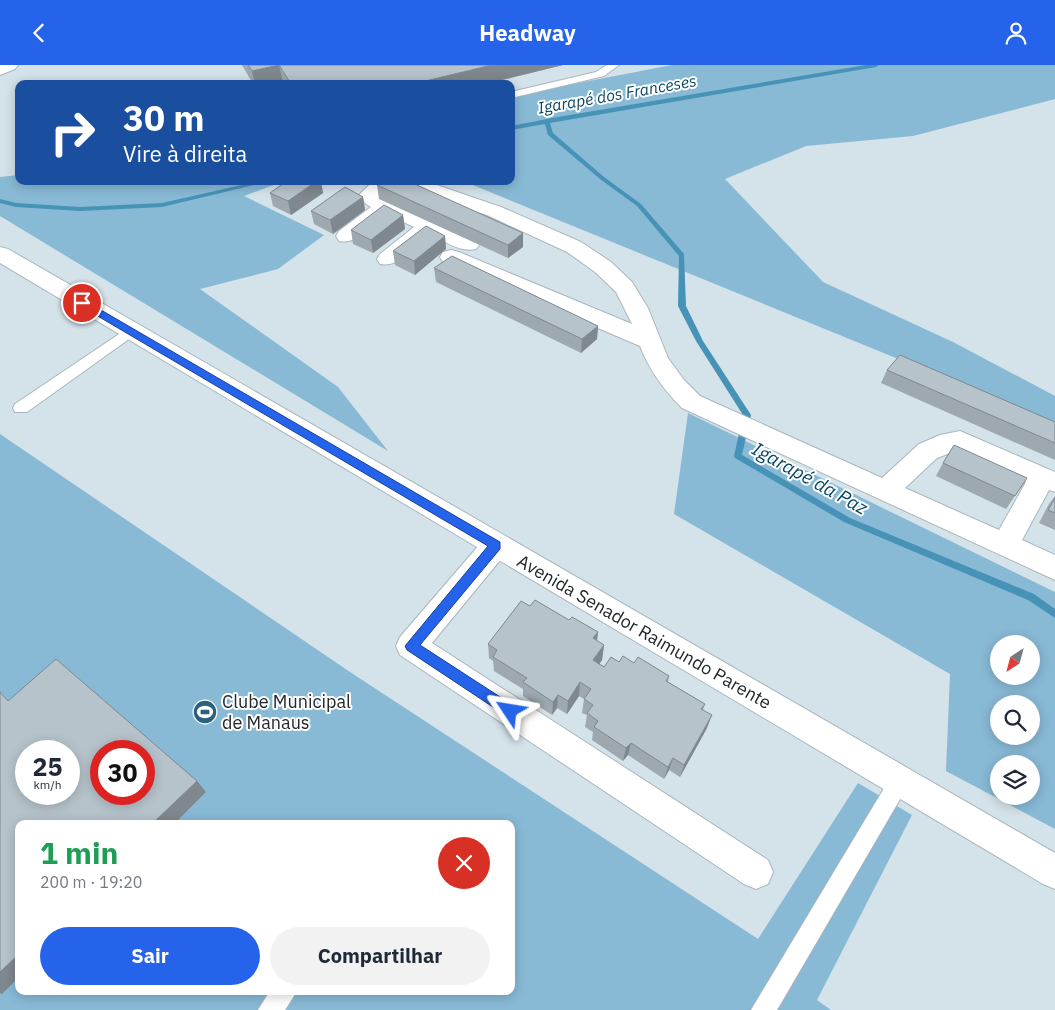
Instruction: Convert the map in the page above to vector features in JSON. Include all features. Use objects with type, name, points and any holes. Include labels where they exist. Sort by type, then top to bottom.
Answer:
[{"type":"street","points":[[0,70],[9,65]]},
{"type":"street","points":[[381,185],[369,195],[385,206],[469,244]]},
{"type":"street","points":[[417,185],[494,211],[574,247],[603,267],[624,287],[637,308],[657,360],[675,386],[691,402],[1006,544],[1055,568]]},
{"type":"street","points":[[346,236],[385,206]]},
{"type":"street","points":[[388,259],[428,225]]},
{"type":"street","name":"Avenida Senador Raimundo Parente","points":[[0,254],[1055,872]]},
{"type":"street","points":[[451,257],[648,339]]},
{"type":"street","points":[[886,490],[928,450],[946,441],[960,440],[1049,480],[1006,544]]},
{"type":"street","points":[[496,545],[411,646],[756,872]]},
{"type":"lane","points":[[515,94],[600,74],[614,65]]},
{"type":"lane","points":[[22,408],[131,331]]},
{"type":"lane","points":[[763,1010],[900,782]]},
{"type":"lane","points":[[270,1010],[282,995]]},
{"type":"shaded area","points":[[672,65],[1055,65],[1055,99],[913,136],[806,146],[725,179],[823,282],[953,342],[1055,396],[1055,423],[473,185],[515,185],[515,95]]},
{"type":"shaded area","points":[[15,175],[15,185],[274,185],[244,196],[324,235],[278,269],[200,289],[338,387],[388,451],[0,216],[0,177]]},
{"type":"shaded area","points":[[688,413],[1055,592],[1055,829],[1010,805],[1040,805],[1040,755],[990,755],[990,794],[946,771],[950,674],[674,514]]},
{"type":"shaded area","name":"Clube Municipal de Manaus","points":[[0,434],[350,672],[758,939],[858,783],[912,815],[817,1000],[831,1010],[0,1010]]},
{"type":"building","points":[[248,65],[279,65],[252,71]]},
{"type":"building","points":[[279,65],[492,65],[430,80],[288,80]]},
{"type":"building","points":[[281,185],[311,185],[288,201],[270,193]]},
{"type":"building","points":[[377,185],[417,185],[523,233],[508,245]]},
{"type":"building","points":[[345,187],[363,197],[330,220],[311,211]]},
{"type":"building","points":[[384,205],[403,215],[371,240],[351,230]]},
{"type":"building","points":[[426,226],[445,236],[414,261],[393,251]]},
{"type":"building","points":[[452,256],[598,326],[582,339],[434,268]]},
{"type":"building","points":[[900,355],[1055,422],[1055,443],[887,370]]},
{"type":"building","points":[[954,445],[1027,478],[1015,496],[943,463]]},
{"type":"building","points":[[1055,498],[1055,513],[1048,510]]},
{"type":"building","points":[[535,600],[569,620],[572,617],[598,632],[593,638],[604,645],[593,660],[604,667],[611,657],[619,662],[623,656],[634,663],[638,657],[669,676],[666,681],[705,704],[701,709],[712,715],[684,765],[673,758],[668,767],[631,743],[626,748],[594,727],[598,721],[587,713],[593,705],[584,699],[591,689],[580,682],[568,701],[558,695],[553,702],[523,682],[527,678],[493,657],[497,650],[488,644],[521,601],[530,606]]},
{"type":"building","points":[[56,659],[150,740],[90,740],[90,805],[155,805],[155,745],[197,781],[156,820],[15,820],[15,958],[0,972],[0,692],[8,701]]},
{"type":"waterway","name":"Igarapé dos Franceses","points":[[547,122],[876,65]]},
{"type":"waterway","name":"Igarapé dos Franceses","points":[[547,122],[552,120]]},
{"type":"waterway","name":"Igarapé dos Franceses","points":[[515,127],[547,122]]},
{"type":"waterway","name":"Igarapé da Paz","points":[[547,122],[550,134],[602,178],[639,205],[682,256],[682,306],[700,341],[747,415],[738,456],[847,520],[1031,597],[1055,614]]},
{"type":"waterway","name":"Igarapé dos Franceses","points":[[0,201],[16,205],[80,209],[162,205],[250,185]]},
{"type":"place","name":"Clube Municipal de Manaus","points":[[205,712]]},
{"type":"route","points":[[82,303],[496,545],[476,572],[411,646],[510,711]]}]
